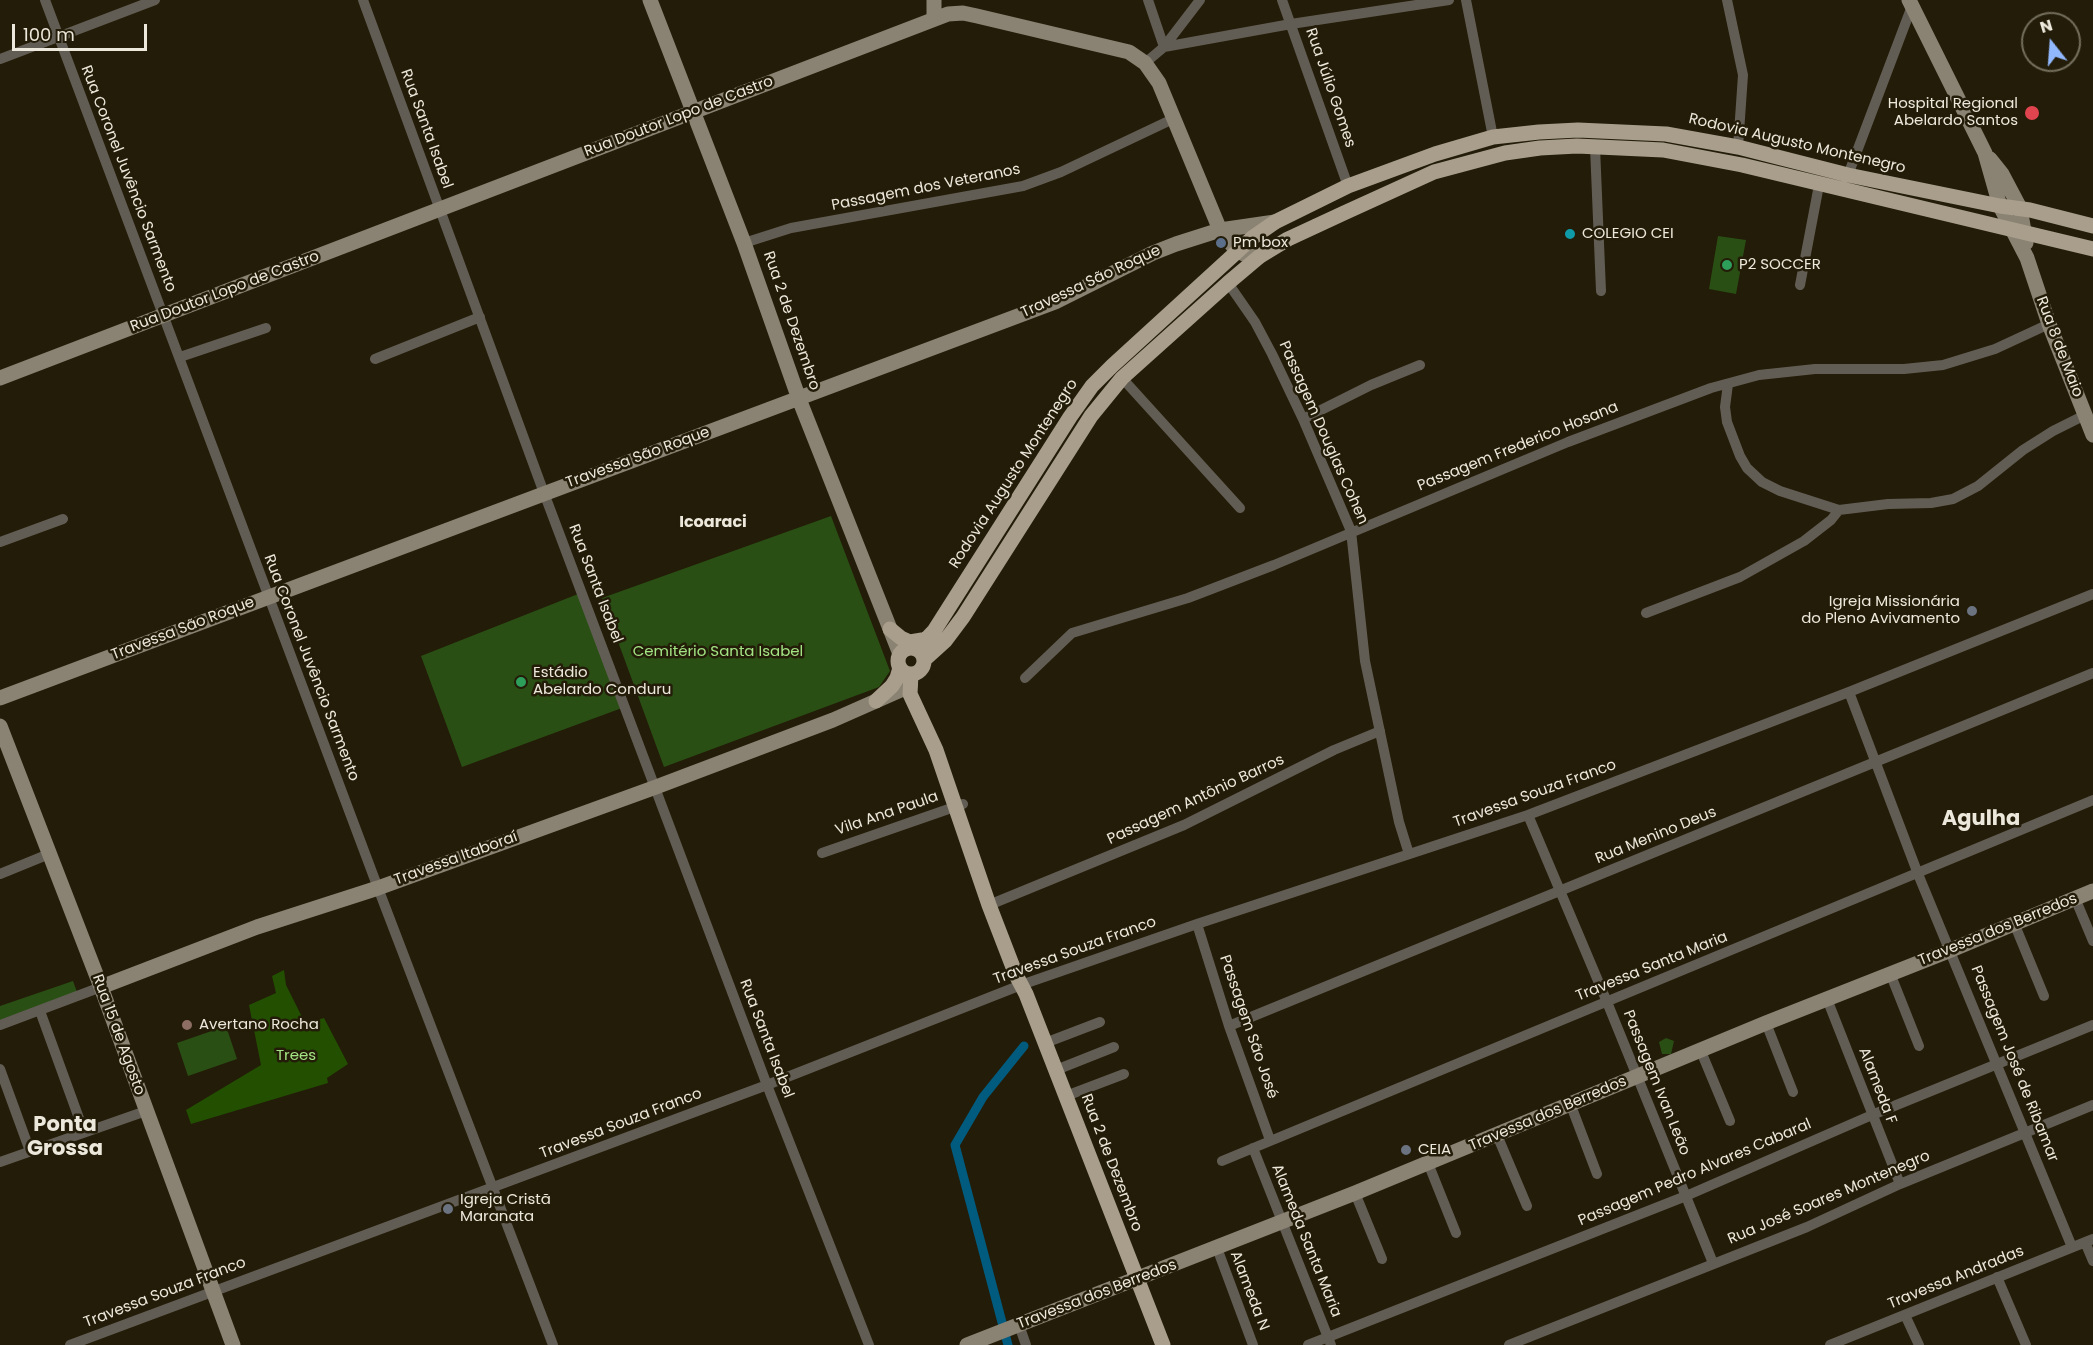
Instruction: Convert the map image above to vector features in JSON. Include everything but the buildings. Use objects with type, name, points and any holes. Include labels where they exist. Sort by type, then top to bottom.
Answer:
[{"type":"main road","name":"Rodovia Augusto Montenegro","points":[[921,654],[1068,420],[1092,386],[1252,238],[1275,222],[1348,186],[1493,137],[1578,130],[1666,134],[1738,147],[1848,175],[2000,206],[2020,208],[2093,226]]},
{"type":"main road","points":[[1663,150],[1666,134]]},
{"type":"main road","points":[[921,654],[945,640],[963,617],[1091,416],[1122,378],[1260,256],[1288,239],[1434,172],[1505,153],[1540,148],[1595,147],[1663,150],[1742,165],[2093,249]]},
{"type":"main road","points":[[1452,150],[1457,166]]},
{"type":"main road","points":[[1348,186],[1355,207]]},
{"type":"main road","points":[[890,629],[910,642],[922,639],[934,632]]},
{"type":"main road","points":[[911,648],[921,654],[921,670],[905,670],[904,649],[911,648]]},
{"type":"main road","name":"Rua 2 de Dezembro","points":[[905,670],[910,694],[959,805],[993,904],[1136,1280],[1163,1345]]},
{"type":"street","name":"Rua Coronel Juvêncio Sarmento","points":[[45,0],[268,597],[553,1345]]},
{"type":"street","points":[[0,59],[155,0]]},
{"type":"street","name":"Rua Santa Isabel","points":[[363,0],[544,493],[767,1085],[868,1345]]},
{"type":"street","name":"Rua 2 de Dezembro","points":[[650,0],[744,243],[799,399],[905,670]]},
{"type":"street","points":[[934,0],[934,19]]},
{"type":"street","points":[[1148,0],[1164,47]]},
{"type":"street","points":[[1145,63],[1164,47],[1200,0]]},
{"type":"street","name":"Rua Júlio Gomes","points":[[1282,0],[1348,186]]},
{"type":"street","points":[[1164,47],[1291,24],[1449,0]]},
{"type":"street","points":[[1466,0],[1493,137]]},
{"type":"street","points":[[1727,0],[1743,75],[1738,147]]},
{"type":"street","points":[[1848,175],[1910,3]]},
{"type":"street","name":"Rua 8 de Maio","points":[[1910,3],[1985,153],[2001,174],[2020,208],[2019,231],[2026,258],[2049,324],[2093,435]]},
{"type":"street","name":"Rua Doutor Lopo de Castro","points":[[0,378],[948,14],[977,16],[1129,52],[1145,63],[1159,83],[1175,118],[1220,230],[1237,251]]},
{"type":"street","name":"Passagem dos Veteranos","points":[[744,243],[791,228],[1023,186],[1061,172],[1175,118]]},
{"type":"street","points":[[1595,147],[1601,291]]},
{"type":"street","name":"Rua 8 de Maio","points":[[1985,153],[2000,206],[2019,231]]},
{"type":"street","points":[[1800,285],[1819,185]]},
{"type":"street","name":"Travessa São Roque","points":[[0,698],[1055,302],[1153,253],[1220,230],[1275,222]]},
{"type":"street","points":[[1237,251],[1246,255],[1260,256]]},
{"type":"street","name":"Passagem Douglas Cohen","points":[[1228,283],[1255,322],[1303,419],[1352,531],[1365,661],[1409,854]]},
{"type":"street","points":[[375,359],[480,317]]},
{"type":"street","name":"Passagem Frederico Hosana","points":[[1025,678],[1072,633],[1188,598],[1274,565],[1624,420],[1728,384],[1759,375],[1815,369],[1904,369],[1943,365],[1995,349],[2049,324]]},
{"type":"street","points":[[180,357],[266,327]]},
{"type":"street","points":[[1303,419],[1370,386],[1420,365]]},
{"type":"street","points":[[1122,378],[1240,508]]},
{"type":"street","points":[[1728,384],[1725,399],[1727,422],[1747,468],[1762,482],[1779,490],[1839,510],[1887,504],[1931,503],[1953,499],[1978,486],[2033,444],[2085,415]]},
{"type":"street","points":[[1646,613],[1740,577],[1804,541],[1831,520],[1839,510]]},
{"type":"street","points":[[0,542],[63,519]]},
{"type":"street","name":"Travessa Souza Franco","points":[[70,1345],[1197,924],[1528,815],[1849,692],[2093,594]]},
{"type":"street","name":"Travessa Itaboraí","points":[[0,1025],[257,927],[378,888],[656,787],[876,701],[905,670]]},
{"type":"street","name":"Rua Menino Deus","points":[[1229,1026],[2093,673]]},
{"type":"street","name":"Passagem José de Ribamar","points":[[1849,692],[1918,874],[1952,950],[1996,1065],[2072,1247]]},
{"type":"street","name":"Rua 15 de Agosto","points":[[0,726],[101,987],[233,1345]]},
{"type":"street","name":"Passagem Antônio Barros","points":[[993,904],[1184,825],[1334,750],[1380,731]]},
{"type":"street","name":"Travessa Santa Maria","points":[[1222,1161],[2093,800]]},
{"type":"street","name":"Vila Ana Paula","points":[[822,853],[959,805]]},
{"type":"street","name":"Passagem Ivan Leão","points":[[1528,815],[1713,1263]]},
{"type":"street","points":[[0,874],[49,854]]},
{"type":"street","name":"Travessa dos Berredos","points":[[967,1345],[1355,1193],[1700,1049],[1952,950],[2014,922],[2093,891]]},
{"type":"street","points":[[2075,898],[2093,941]]},
{"type":"street","points":[[2014,922],[2043,996]]},
{"type":"street","name":"Passagem São José","points":[[1197,924],[1229,1026],[1269,1140]]},
{"type":"street","points":[[1890,973],[1919,1046]]},
{"type":"street","name":"Alameda F","points":[[1827,999],[1900,1184]]},
{"type":"street","points":[[40,1011],[84,1132]]},
{"type":"street","points":[[1046,1043],[1100,1022]]},
{"type":"street","points":[[1766,1023],[1793,1092]]},
{"type":"street","name":"Passagem Pedro Alvares Cabaral","points":[[1308,1345],[1329,1341],[1686,1196],[1872,1115],[2093,1025]]},
{"type":"street","points":[[1056,1070],[1114,1047]]},
{"type":"street","points":[[1700,1049],[1730,1121]]},
{"type":"street","points":[[0,1069],[30,1151]]},
{"type":"street","points":[[1066,1096],[1124,1074]]},
{"type":"street","points":[[1570,1103],[1597,1174]]},
{"type":"street","name":"Rua José Soares Montenegro","points":[[1509,1345],[1807,1227],[1900,1184],[2093,1105]]},
{"type":"street","points":[[0,1162],[146,1111]]},
{"type":"street","points":[[1497,1135],[1527,1206]]},
{"type":"street","name":"Alameda Santa Maria","points":[[1253,1148],[1329,1341]]},
{"type":"street","points":[[1428,1163],[1456,1233]]},
{"type":"street","points":[[1355,1193],[1382,1259]]},
{"type":"street","points":[[2089,1241],[2093,1261]]},
{"type":"street","name":"Travessa Andradas","points":[[1830,1345],[2089,1241]]},
{"type":"street","name":"Alameda N","points":[[1217,1248],[1253,1345]]},
{"type":"street","points":[[1997,1278],[2026,1345]]},
{"type":"street","points":[[1905,1315],[1919,1345]]},
{"type":"street","points":[[1019,1325],[1026,1345]]},
{"type":"green space","name":"P2 SOCCER","points":[[1718,236],[1746,240],[1736,294],[1709,289]]},
{"type":"green space","name":"Cemitério Santa Isabel","points":[[831,516],[890,671],[879,687],[664,767],[602,598]]},
{"type":"green space","name":"Estádio Abelardo Conduru","points":[[578,594],[622,708],[462,767],[421,656]]},
{"type":"green space","name":"Trees","points":[[284,970],[286,985],[305,1023],[324,1018],[348,1064],[327,1078],[328,1083],[191,1124],[186,1110],[261,1065],[249,1005],[276,993],[272,976]]},
{"type":"green space","points":[[73,981],[77,992],[0,1020],[0,1006]]},
{"type":"green space","points":[[226,1026],[237,1059],[188,1076],[177,1043]]},
{"type":"green space","points":[[1666,1038],[1674,1041],[1671,1054],[1662,1054],[1659,1042]]},
{"type":"waterway","points":[[1008,1345],[955,1145],[983,1097],[1024,1046]]},
{"type":"place","name":"Hospital Regional Abelardo Santos","points":[[2032,113]]},
{"type":"place","name":"COLEGIO CEI","points":[[1570,234]]},
{"type":"place","name":"Pm box","points":[[1221,243]]},
{"type":"place","name":"P2 SOCCER","points":[[1727,265]]},
{"type":"place","name":"Igreja Missionária do Pleno Avivamento","points":[[1972,611]]},
{"type":"place","name":"Estádio Abelardo Conduru","points":[[521,682]]},
{"type":"place","name":"Avertano Rocha","points":[[187,1025]]},
{"type":"place","name":"CEIA","points":[[1406,1150]]},
{"type":"place","name":"Igreja Cristã Maranata","points":[[448,1209]]},
{"type":"district","name":"Icoaraci","points":[[713,523]]},
{"type":"district","name":"Agulha","points":[[1981,820]]},
{"type":"district","name":"Ponta Grossa","points":[[65,1138]]}]
